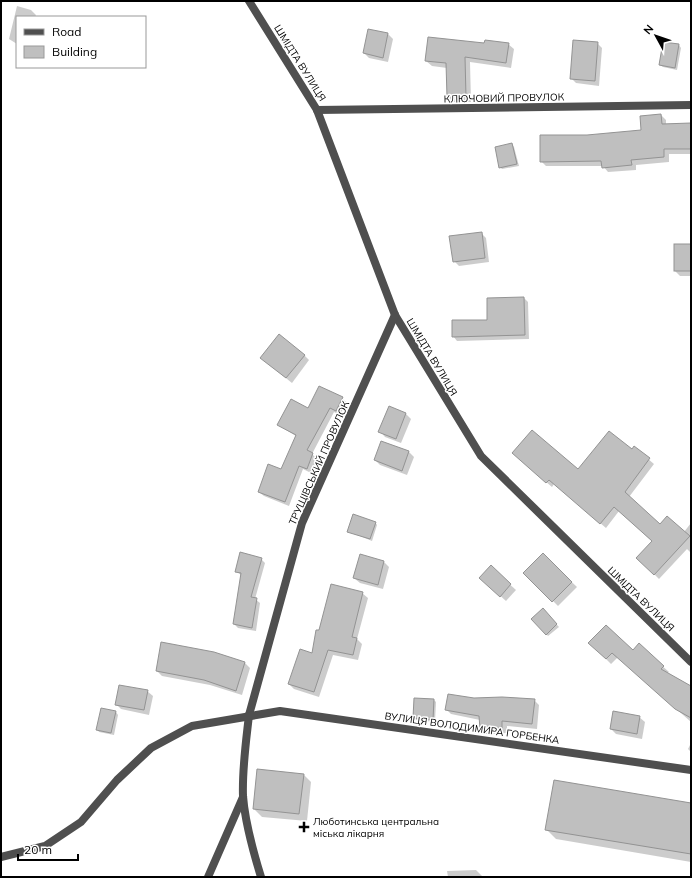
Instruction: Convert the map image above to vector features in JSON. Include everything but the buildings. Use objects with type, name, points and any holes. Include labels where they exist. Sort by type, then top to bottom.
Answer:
[{"type":"street","name":"ШМІДТА ВУЛИЦЯ","points":[[251,2],[317,110],[395,315],[481,456],[691,662]]},
{"type":"street","name":"КЛЮЧОВИЙ ПРОВУЛОК","points":[[317,110],[691,106]]},
{"type":"street","name":"ТРУЩІВСЬКИЙ ПРОВУЛОК","points":[[249,715],[302,523],[395,315]]},
{"type":"street","name":"ВУЛИЦЯ ВОЛОДИМИРА ГОРБЕНКА","points":[[1,857],[45,846],[81,822],[117,780],[151,748],[192,726],[249,715],[280,711],[691,770]]},
{"type":"street","points":[[249,715],[244,759],[243,796],[249,835],[261,877]]},
{"type":"street","points":[[208,877],[243,796]]},
{"type":"place","name":"Люботинська центральна міська лікарня","points":[[304,827]]}]
